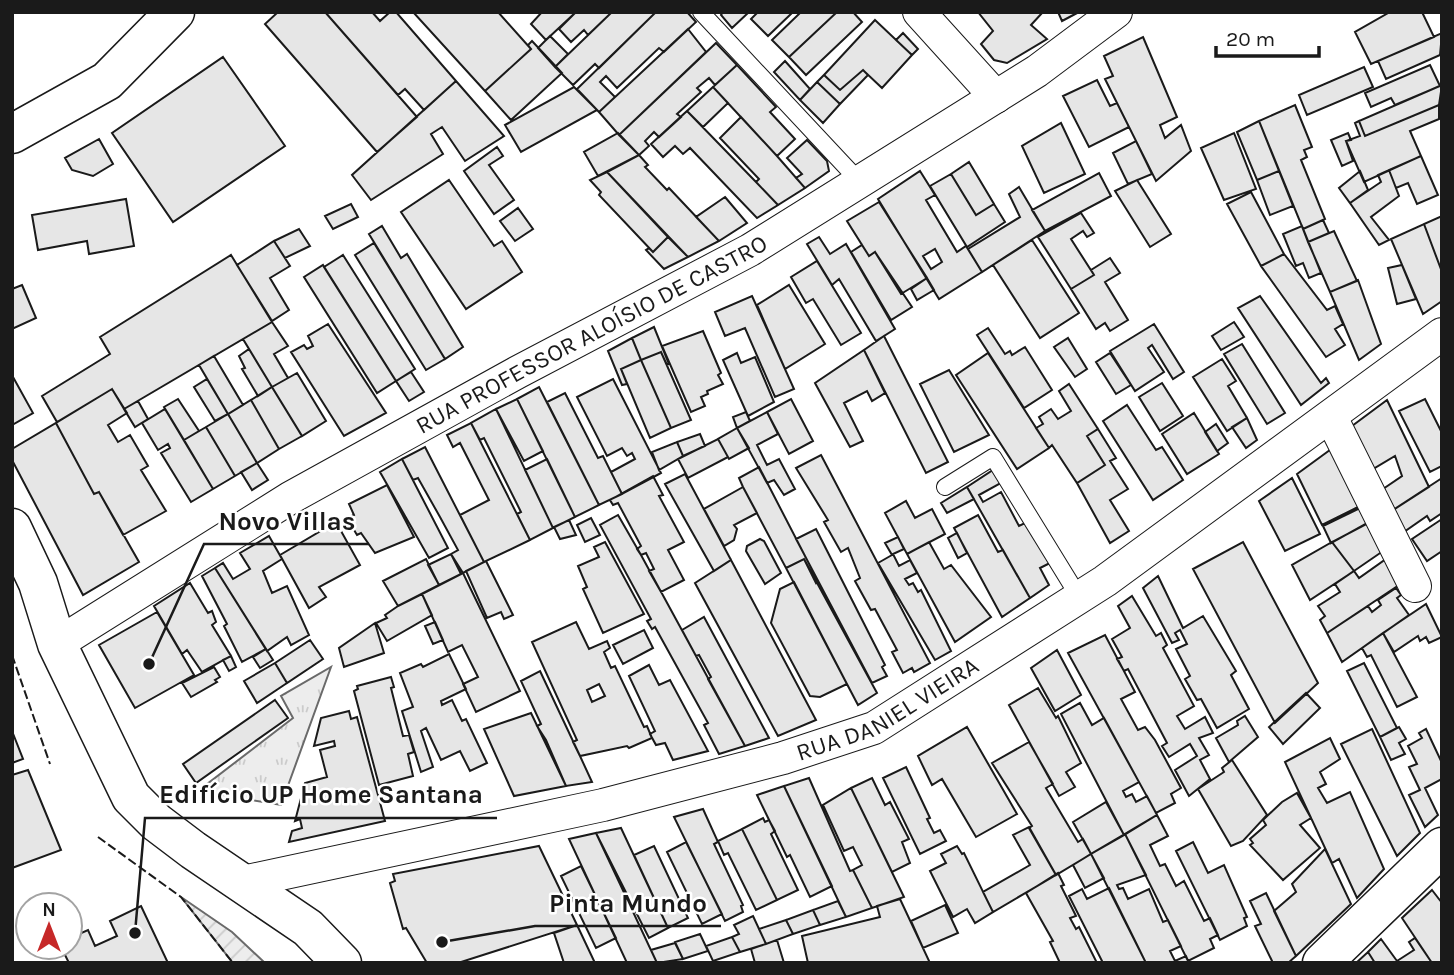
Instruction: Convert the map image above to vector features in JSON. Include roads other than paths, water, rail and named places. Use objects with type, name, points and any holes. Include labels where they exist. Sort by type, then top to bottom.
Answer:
[{"type":"main road","points":[[12,134],[107,81],[170,15]]},
{"type":"main road","points":[[12,528],[38,583],[57,644],[131,797],[156,822],[308,928],[342,963]]},
{"type":"main road","points":[[1322,963],[1442,847]]},
{"type":"street","points":[[919,12],[996,97]]},
{"type":"street","name":"RUA PROFESSOR ALOÍSIO DE CASTRO","points":[[57,644],[290,498],[518,372],[750,250],[1037,71],[1116,12]]},
{"type":"street","name":"RUA DANIEL VIEIRA","points":[[243,882],[603,805],[783,758],[874,728],[1079,597],[1331,418],[1442,334]]},
{"type":"street","points":[[1331,418],[1415,586]]},
{"type":"lane","points":[[701,12],[860,182]]},
{"type":"lane","points":[[945,487],[993,457],[1079,597]]},
{"type":"place","name":"Novo Villas","points":[[149,664]]},
{"type":"place","name":"Edifício UP Home Santana","points":[[135,933]]},
{"type":"place","name":"Pinta Mundo","points":[[442,942]]}]
